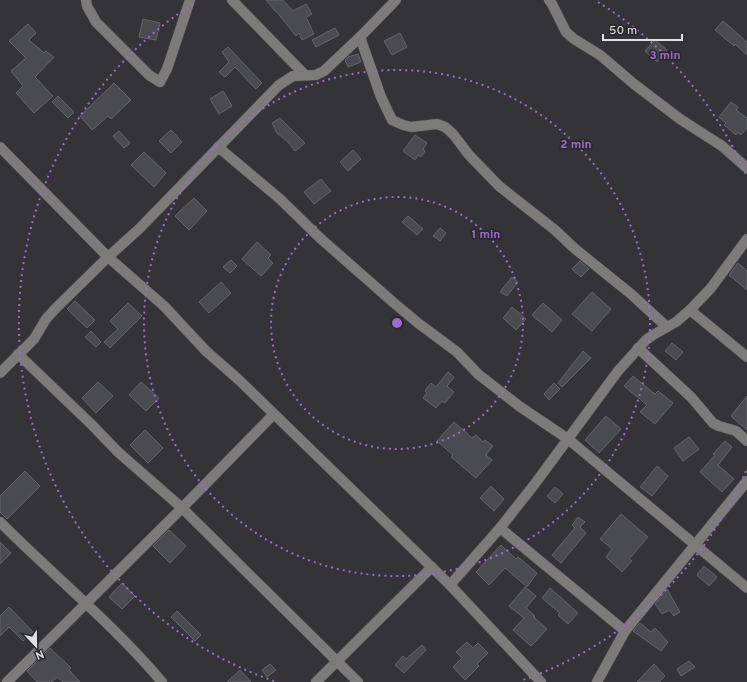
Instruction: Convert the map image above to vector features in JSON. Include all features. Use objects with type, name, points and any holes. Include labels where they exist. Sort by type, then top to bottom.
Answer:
[{"type":"street","points":[[86,0],[87,6],[96,22],[149,75],[160,82],[190,0]]},
{"type":"street","points":[[232,0],[305,74]]},
{"type":"street","points":[[0,373],[34,339],[46,319],[108,257],[140,229],[279,85],[294,76],[305,74],[316,75],[324,71],[396,0]]},
{"type":"street","points":[[549,0],[566,32],[574,39],[600,55],[634,84],[680,119],[722,146],[747,168]]},
{"type":"street","points":[[360,37],[381,97],[392,120],[411,127],[437,124],[445,127],[453,134],[469,155],[500,186],[631,294],[667,327]]},
{"type":"street","points":[[0,147],[108,257],[164,306],[206,351],[239,380],[432,567],[541,682]]},
{"type":"street","points":[[218,147],[280,199],[326,243],[394,303],[457,352],[478,374],[519,406],[568,439],[747,588]]},
{"type":"street","points":[[450,585],[500,528],[534,485],[618,371],[638,348],[653,335],[676,322],[690,310],[711,288],[747,239]]},
{"type":"street","points":[[690,310],[747,357]]},
{"type":"street","points":[[638,348],[691,397],[713,423],[736,431],[747,441]]},
{"type":"street","points":[[18,354],[118,452],[182,508],[358,682]]},
{"type":"street","points":[[7,682],[274,414]]},
{"type":"street","points":[[597,682],[625,631],[694,544],[747,481]]},
{"type":"street","points":[[0,522],[86,604],[162,682]]},
{"type":"street","points":[[500,528],[625,631]]},
{"type":"street","points":[[316,682],[432,567]]},
{"type":"building","points":[[266,0],[283,0],[293,11],[306,4],[312,14],[306,17],[314,34],[302,40],[299,33],[296,36]]},
{"type":"building","points":[[143,19],[160,23],[156,40],[139,37]]},
{"type":"building","points":[[723,21],[747,42],[747,55],[735,44],[734,46],[715,30]]},
{"type":"building","points":[[28,24],[36,33],[29,40],[44,53],[46,51],[54,57],[35,77],[53,96],[34,113],[16,93],[23,86],[11,71],[26,58],[9,41]]},
{"type":"building","points":[[335,28],[339,35],[316,47],[312,40]]},
{"type":"building","points":[[400,33],[407,47],[392,55],[384,41]]},
{"type":"building","points":[[655,40],[667,50],[657,62],[645,51]]},
{"type":"building","points":[[228,47],[262,83],[256,89],[235,67],[225,77],[219,72],[229,62],[222,52]]},
{"type":"building","points":[[358,54],[361,62],[348,67],[345,60],[348,57]]},
{"type":"building","points":[[114,83],[131,100],[111,119],[108,116],[92,130],[80,116]]},
{"type":"building","points":[[223,91],[232,106],[219,114],[210,99]]},
{"type":"building","points":[[58,96],[74,112],[68,118],[52,102]]},
{"type":"building","points":[[731,102],[738,107],[736,110],[747,118],[747,128],[741,135],[738,132],[736,135],[724,125],[726,123],[719,117]]},
{"type":"building","points":[[280,118],[305,143],[295,151],[289,143],[277,133],[272,123]]},
{"type":"building","points":[[171,130],[182,142],[171,153],[159,141]]},
{"type":"building","points":[[119,131],[130,143],[124,148],[113,136]]},
{"type":"building","points":[[415,135],[427,143],[423,149],[425,151],[421,157],[418,155],[415,160],[403,151]]},
{"type":"building","points":[[353,150],[361,159],[348,171],[340,162]]},
{"type":"building","points":[[144,152],[166,173],[154,187],[131,165]]},
{"type":"building","points":[[321,179],[331,191],[314,204],[304,192]]},
{"type":"building","points":[[194,198],[207,211],[189,230],[175,216]]},
{"type":"building","points":[[408,216],[423,229],[417,235],[402,222]]},
{"type":"building","points":[[440,228],[446,233],[440,241],[433,236]]},
{"type":"building","points":[[257,242],[271,255],[268,258],[273,263],[261,276],[242,259]]},
{"type":"building","points":[[231,260],[237,266],[230,273],[223,267]]},
{"type":"building","points":[[580,261],[589,269],[581,277],[572,269]]},
{"type":"building","points":[[738,263],[747,271],[747,290],[729,275]]},
{"type":"building","points":[[512,277],[518,282],[507,296],[500,292]]},
{"type":"building","points":[[221,282],[231,293],[209,313],[199,302]]},
{"type":"building","points":[[592,292],[611,309],[592,331],[572,314]]},
{"type":"building","points":[[75,301],[95,320],[87,328],[67,309]]},
{"type":"building","points":[[128,303],[142,316],[110,348],[104,342],[118,329],[110,321]]},
{"type":"building","points":[[543,303],[562,320],[552,332],[532,315]]},
{"type":"building","points":[[512,307],[526,319],[516,330],[503,318]]},
{"type":"building","points":[[91,331],[101,342],[96,347],[85,337]]},
{"type":"building","points":[[672,343],[683,352],[676,360],[665,351]]},
{"type":"building","points":[[583,351],[591,358],[562,387],[558,383]]},
{"type":"building","points":[[448,372],[454,377],[447,386],[454,392],[445,403],[442,401],[436,408],[423,398],[427,393],[425,391],[431,383],[436,387]]},
{"type":"building","points":[[633,376],[655,394],[658,391],[673,403],[655,424],[640,412],[647,405],[624,386]]},
{"type":"building","points":[[98,382],[113,396],[96,413],[82,398]]},
{"type":"building","points":[[141,382],[159,398],[146,411],[129,395]]},
{"type":"building","points":[[554,383],[560,389],[549,400],[544,394]]},
{"type":"building","points":[[747,396],[747,430],[731,416]]},
{"type":"building","points":[[606,416],[621,429],[599,453],[585,440]]},
{"type":"building","points":[[454,422],[472,438],[476,435],[483,442],[485,440],[493,446],[486,455],[492,460],[476,478],[451,457],[453,455],[437,441]]},
{"type":"building","points":[[145,430],[163,448],[148,463],[130,445]]},
{"type":"building","points":[[689,437],[699,449],[683,461],[674,448]]},
{"type":"building","points":[[725,441],[732,447],[718,465],[734,479],[722,492],[700,472]]},
{"type":"building","points":[[657,466],[668,476],[652,496],[640,487]]},
{"type":"building","points":[[25,471],[40,486],[7,519],[0,512],[0,496]]},
{"type":"building","points":[[491,486],[504,499],[494,511],[480,498]]},
{"type":"building","points":[[555,487],[563,494],[555,503],[547,496]]},
{"type":"building","points":[[621,514],[648,537],[629,559],[632,561],[622,572],[606,557],[612,549],[600,539]]},
{"type":"building","points":[[578,517],[585,522],[580,527],[586,533],[561,563],[552,555],[575,528],[572,525]]},
{"type":"building","points":[[169,530],[186,546],[170,563],[153,546]]},
{"type":"building","points":[[0,542],[11,553],[0,564]]},
{"type":"building","points":[[501,545],[516,559],[518,557],[537,573],[527,587],[505,568],[489,585],[476,572]]},
{"type":"building","points":[[704,566],[717,577],[709,586],[697,575]]},
{"type":"building","points":[[122,583],[135,596],[122,609],[109,597]]},
{"type":"building","points":[[525,587],[536,596],[526,608],[547,629],[531,646],[513,630],[524,618],[509,606]]},
{"type":"building","points":[[550,588],[578,613],[568,624],[558,615],[560,613],[542,598]]},
{"type":"building","points":[[667,589],[680,612],[674,616],[669,610],[662,614],[655,604]]},
{"type":"building","points":[[9,607],[33,632],[23,641],[9,627],[0,636],[0,616]]},
{"type":"building","points":[[177,611],[201,635],[195,641],[171,617]]},
{"type":"building","points":[[640,623],[651,632],[655,628],[668,642],[661,651],[633,631]]},
{"type":"building","points":[[467,642],[473,648],[478,643],[488,653],[477,664],[479,666],[465,680],[453,667],[462,658],[456,652]]},
{"type":"building","points":[[422,645],[426,650],[404,673],[395,665],[403,656],[406,659]]},
{"type":"building","points":[[50,648],[71,668],[69,670],[80,682],[63,682],[57,677],[52,682],[37,682],[27,671]]},
{"type":"building","points":[[689,661],[695,667],[681,676],[677,669]]},
{"type":"building","points":[[270,664],[276,670],[267,677],[262,670]]},
{"type":"building","points":[[654,664],[665,676],[659,682],[637,682]]},
{"type":"building","points":[[240,670],[251,682],[227,682]]}]
